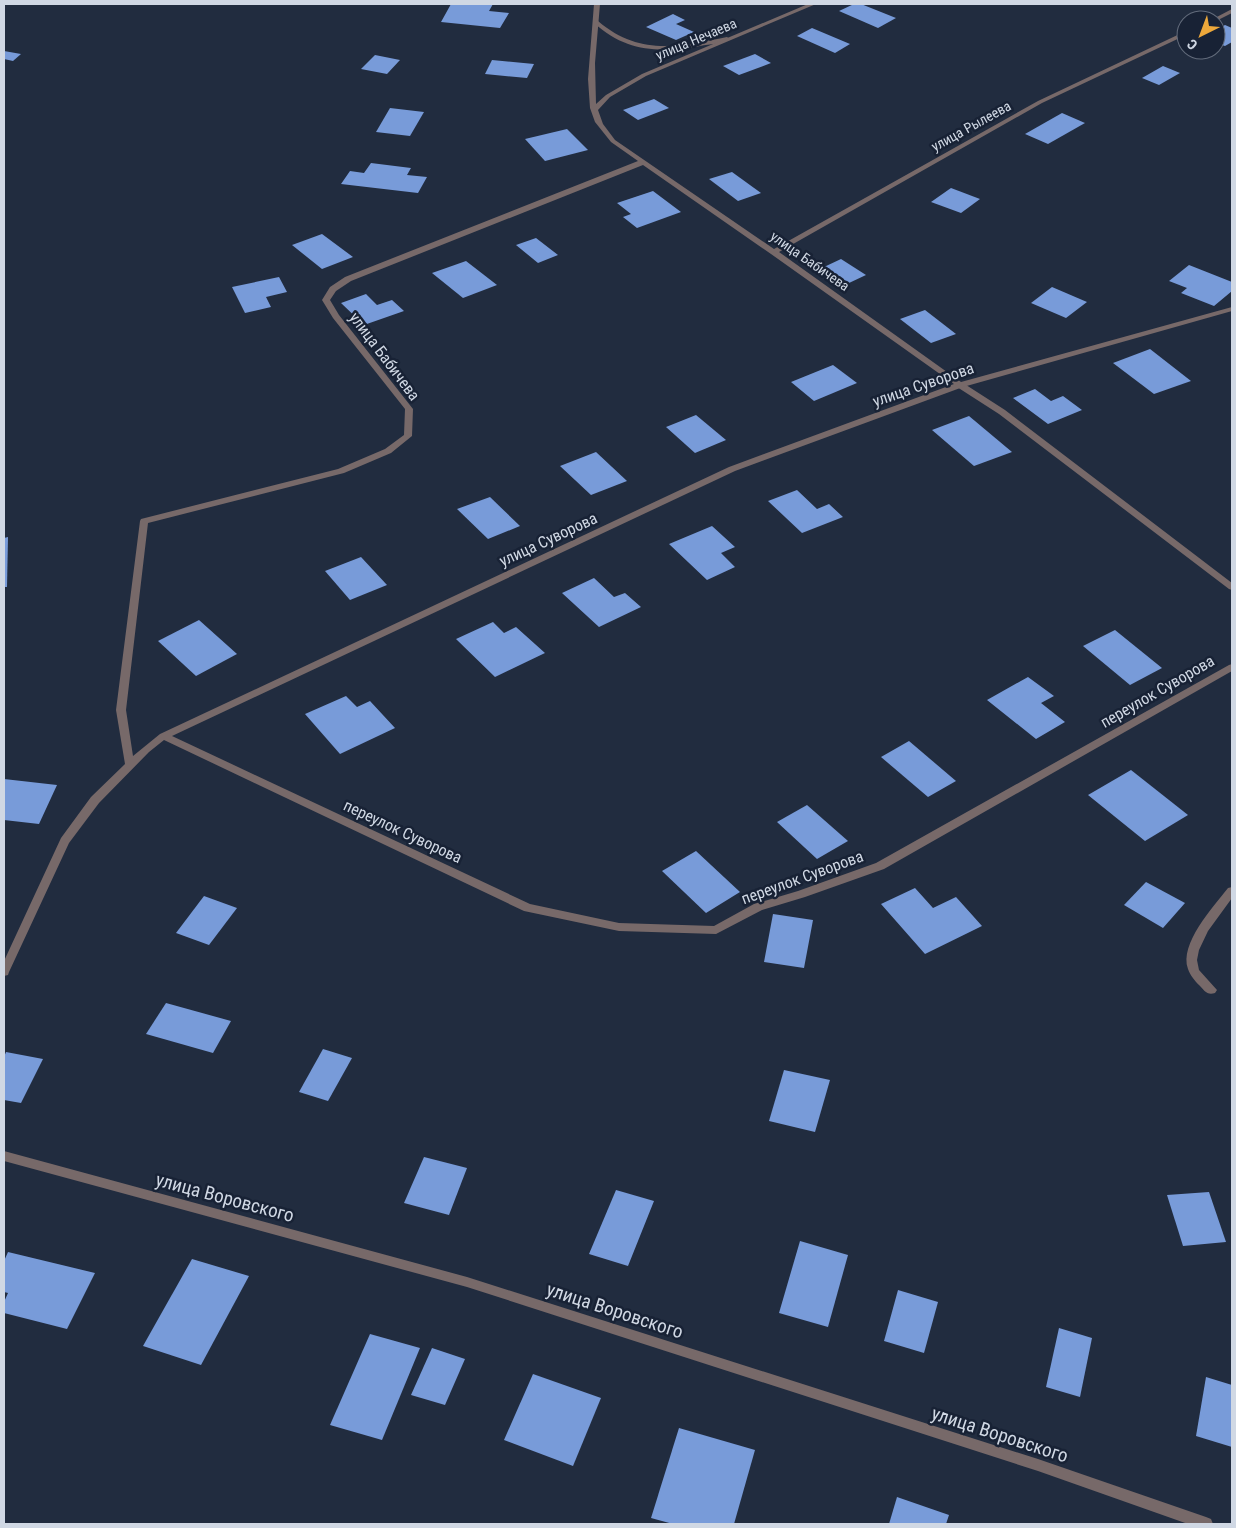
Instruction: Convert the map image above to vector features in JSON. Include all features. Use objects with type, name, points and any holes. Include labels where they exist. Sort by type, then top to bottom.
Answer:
[{"type":"street","name":"улица Бабичева","points":[[597,4],[592,77],[595,109],[597,119],[613,141],[774,252],[960,385],[1002,412],[1232,586]]},
{"type":"street","name":"улица Нечаева","points":[[595,109],[608,96],[637,78],[813,4]]},
{"type":"street","points":[[596,22],[604,32],[611,36],[638,45],[656,48],[682,48],[727,40]]},
{"type":"street","name":"улица Рылеева","points":[[774,252],[1040,102],[1176,38]]},
{"type":"street","name":"улица Бабичева","points":[[130,765],[121,710],[144,521],[341,472],[388,451],[408,436],[409,409],[336,316],[326,300],[333,289],[348,279],[643,162]]},
{"type":"street","name":"улица Суворова","points":[[4,972],[65,841],[95,800],[163,736],[732,469],[960,385],[1232,309]]},
{"type":"street","name":"переулок Суворова","points":[[163,736],[528,908],[619,928],[716,930],[758,906],[801,894],[880,866],[1232,667]]},
{"type":"street","points":[[1212,990],[1194,971],[1191,959],[1196,942],[1232,891]]},
{"type":"street","name":"улица Воровского","points":[[4,1156],[467,1282],[1028,1462],[1206,1524]]},
{"type":"building","points":[[451,4],[493,4],[489,11],[509,13],[500,28],[441,22]]},
{"type":"building","points":[[854,4],[861,4],[896,18],[878,28],[839,11]]},
{"type":"building","points":[[673,14],[685,20],[676,24],[694,32],[676,40],[646,27]]},
{"type":"building","points":[[1226,25],[1232,28],[1232,42],[1226,45]]},
{"type":"building","points":[[812,28],[850,44],[835,53],[797,36]]},
{"type":"building","points":[[4,51],[21,54],[13,61],[4,59]]},
{"type":"building","points":[[755,54],[771,63],[739,75],[723,66]]},
{"type":"building","points":[[375,55],[400,60],[387,74],[361,69]]},
{"type":"building","points":[[492,60],[534,64],[527,78],[485,74]]},
{"type":"building","points":[[1163,66],[1180,73],[1159,85],[1142,78]]},
{"type":"building","points":[[654,99],[669,108],[638,120],[623,110]]},
{"type":"building","points":[[390,108],[424,112],[410,136],[376,132]]},
{"type":"building","points":[[1062,113],[1085,123],[1048,144],[1025,134]]},
{"type":"building","points":[[567,129],[588,150],[545,161],[525,139]]},
{"type":"building","points":[[371,163],[411,168],[407,175],[427,177],[418,193],[341,184],[350,171],[364,173]]},
{"type":"building","points":[[732,172],[761,193],[738,201],[709,179]]},
{"type":"building","points":[[951,188],[980,199],[961,213],[931,202]]},
{"type":"building","points":[[653,191],[681,212],[637,228],[623,217],[631,214],[617,203]]},
{"type":"building","points":[[322,234],[353,257],[322,269],[292,245]]},
{"type":"building","points":[[536,238],[558,255],[538,263],[516,245]]},
{"type":"building","points":[[841,259],[866,275],[849,283],[824,267]]},
{"type":"building","points":[[466,261],[497,285],[463,298],[432,273]]},
{"type":"building","points":[[1189,265],[1232,282],[1232,291],[1214,306],[1181,293],[1187,288],[1169,281]]},
{"type":"building","points":[[279,277],[287,292],[266,297],[271,307],[245,313],[232,287]]},
{"type":"building","points":[[1052,287],[1087,302],[1066,318],[1031,303]]},
{"type":"building","points":[[366,294],[377,305],[392,300],[404,311],[364,325],[341,303]]},
{"type":"building","points":[[925,310],[956,334],[931,343],[900,319]]},
{"type":"building","points":[[1150,349],[1191,381],[1154,394],[1113,363]]},
{"type":"building","points":[[833,365],[857,383],[814,401],[791,382]]},
{"type":"building","points":[[1035,389],[1051,401],[1063,396],[1082,410],[1048,424],[1013,398]]},
{"type":"building","points":[[696,415],[726,440],[695,453],[666,427]]},
{"type":"building","points":[[969,416],[1012,452],[974,466],[932,430]]},
{"type":"building","points":[[596,452],[627,481],[591,495],[560,466]]},
{"type":"building","points":[[797,490],[817,509],[829,504],[843,517],[802,533],[768,501]]},
{"type":"building","points":[[490,497],[520,526],[488,539],[457,509]]},
{"type":"building","points":[[712,526],[735,547],[721,553],[735,567],[707,580],[669,544]]},
{"type":"building","points":[[8,537],[7,587],[4,587],[4,538]]},
{"type":"building","points":[[361,557],[387,585],[350,600],[325,571]]},
{"type":"building","points":[[594,578],[614,597],[625,593],[641,607],[599,627],[562,593]]},
{"type":"building","points":[[199,620],[237,654],[196,676],[158,641]]},
{"type":"building","points":[[493,622],[504,633],[516,627],[545,653],[495,677],[456,639]]},
{"type":"building","points":[[1115,630],[1162,668],[1130,685],[1083,646]]},
{"type":"building","points":[[1028,677],[1054,696],[1041,703],[1065,722],[1036,739],[987,700]]},
{"type":"building","points":[[346,696],[357,707],[370,701],[395,728],[340,754],[305,714]]},
{"type":"building","points":[[909,741],[956,781],[928,797],[881,757]]},
{"type":"building","points":[[1131,770],[1188,815],[1145,841],[1088,795]]},
{"type":"building","points":[[4,779],[57,785],[39,824],[4,820]]},
{"type":"building","points":[[807,805],[848,841],[817,859],[777,822]]},
{"type":"building","points":[[696,851],[740,892],[706,913],[662,871]]},
{"type":"building","points":[[1146,882],[1185,903],[1163,928],[1124,905]]},
{"type":"building","points":[[915,888],[933,908],[956,897],[982,926],[925,954],[881,904]]},
{"type":"building","points":[[204,896],[237,908],[209,945],[176,933]]},
{"type":"building","points":[[773,914],[813,920],[804,968],[764,962]]},
{"type":"building","points":[[166,1003],[231,1021],[213,1053],[146,1034]]},
{"type":"building","points":[[323,1049],[352,1058],[328,1101],[299,1092]]},
{"type":"building","points":[[6,1052],[43,1059],[21,1103],[4,1100],[4,1057]]},
{"type":"building","points":[[784,1070],[830,1080],[815,1132],[769,1121]]},
{"type":"building","points":[[424,1157],[467,1168],[449,1215],[404,1203]]},
{"type":"building","points":[[616,1190],[654,1201],[628,1266],[589,1254]]},
{"type":"building","points":[[1209,1192],[1226,1242],[1183,1246],[1167,1195]]},
{"type":"building","points":[[800,1241],[848,1255],[828,1327],[779,1313]]},
{"type":"building","points":[[8,1252],[95,1273],[67,1329],[4,1313],[4,1302],[8,1293],[4,1292],[4,1261]]},
{"type":"building","points":[[192,1259],[249,1276],[201,1365],[143,1346]]},
{"type":"building","points":[[898,1290],[938,1302],[924,1353],[884,1341]]},
{"type":"building","points":[[1059,1328],[1092,1338],[1080,1397],[1046,1387]]},
{"type":"building","points":[[370,1334],[420,1348],[382,1440],[330,1425]]},
{"type":"building","points":[[432,1348],[465,1359],[445,1405],[411,1395]]},
{"type":"building","points":[[533,1374],[601,1398],[573,1466],[504,1440]]},
{"type":"building","points":[[1206,1377],[1232,1385],[1232,1447],[1196,1436]]},
{"type":"building","points":[[679,1428],[755,1450],[734,1524],[673,1524],[651,1518]]},
{"type":"building","points":[[897,1497],[949,1515],[946,1524],[889,1524]]}]
